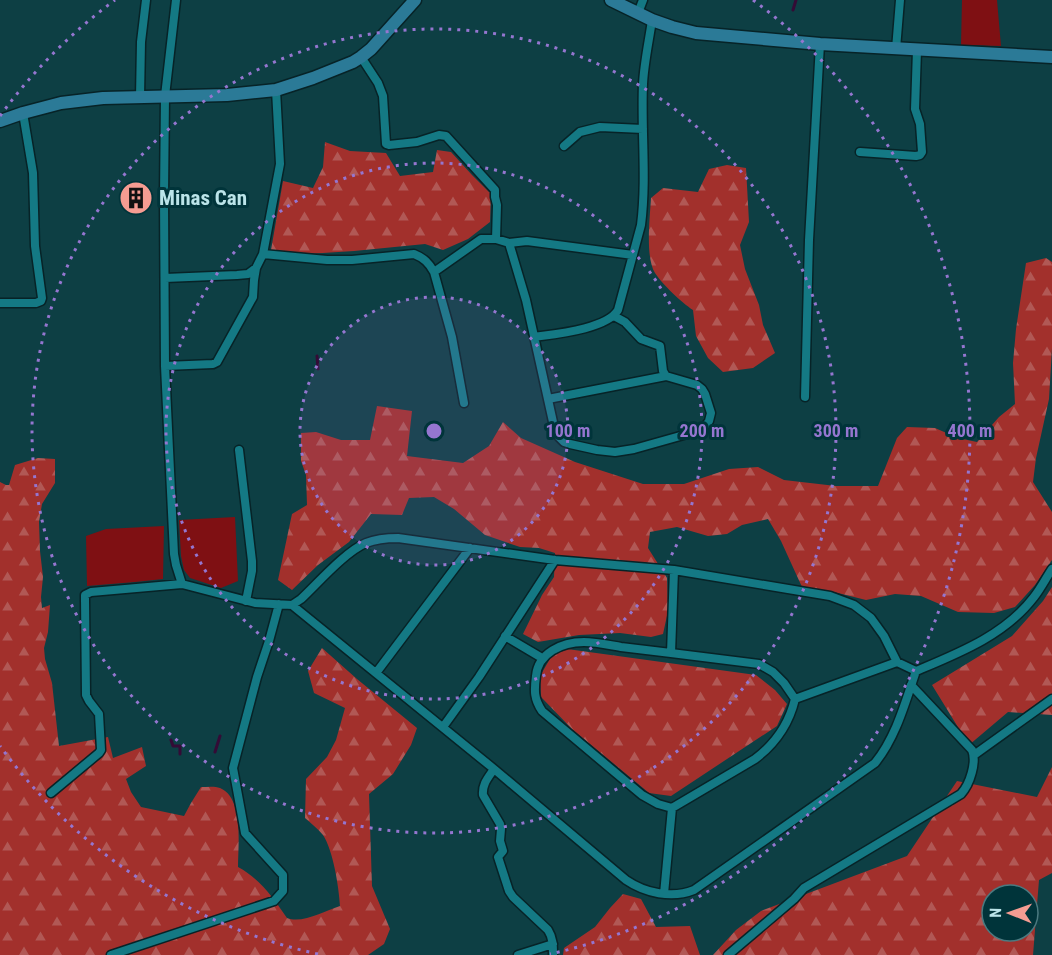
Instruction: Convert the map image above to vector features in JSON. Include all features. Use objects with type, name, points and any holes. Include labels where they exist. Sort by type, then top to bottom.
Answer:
[{"type":"main road","points":[[0,121],[23,113],[72,102],[103,98],[227,95],[276,90],[354,62],[371,49],[415,0]]},
{"type":"main road","points":[[611,0],[652,20],[696,33],[820,44],[1052,57]]},
{"type":"street","points":[[140,97],[141,42],[146,0]]},
{"type":"street","points":[[176,0],[165,96],[165,366],[174,554],[182,584]]},
{"type":"street","points":[[638,13],[643,0]]},
{"type":"street","points":[[896,49],[900,0]]},
{"type":"street","points":[[534,337],[580,329],[608,320],[618,310],[643,211],[643,84],[652,20]]},
{"type":"street","points":[[805,397],[809,240],[820,44]]},
{"type":"street","points":[[860,152],[916,156],[922,152],[920,124],[915,109],[917,50]]},
{"type":"street","points":[[361,57],[382,90],[386,144],[417,141],[439,135],[446,136],[495,190],[496,239]]},
{"type":"street","points":[[165,278],[237,276],[249,274],[256,268],[264,254],[280,164],[276,90]]},
{"type":"street","points":[[0,303],[36,303],[42,298],[35,246],[33,173],[23,113]]},
{"type":"street","points":[[564,146],[580,132],[600,127],[643,129]]},
{"type":"street","points":[[434,272],[482,239],[496,239],[509,243],[527,241],[633,255]]},
{"type":"street","points":[[509,243],[526,300],[555,431],[564,442],[615,452],[634,449],[698,431],[709,422],[711,413],[705,394],[697,384],[666,376],[548,399]]},
{"type":"street","points":[[264,254],[327,260],[414,254],[423,258],[434,272],[452,336],[464,403]]},
{"type":"street","points":[[165,366],[217,362],[253,297],[256,268]]},
{"type":"street","points":[[614,316],[625,322],[641,339],[660,346],[663,371],[666,376]]},
{"type":"street","points":[[239,450],[252,561],[246,601]]},
{"type":"street","points":[[292,605],[354,549],[368,542],[398,538],[555,560],[674,570],[830,596],[854,605],[872,618],[897,662],[915,671],[989,637],[1013,619],[1034,598],[1052,569]]},
{"type":"street","points":[[376,673],[470,548]]},
{"type":"street","points":[[443,727],[479,677],[555,560]]},
{"type":"street","points":[[672,653],[674,570]]},
{"type":"street","points":[[51,793],[101,750],[99,714],[86,695],[85,595],[91,592],[182,584],[246,601],[292,605],[626,880],[637,888],[664,894],[686,894],[694,890],[875,763],[885,751],[905,704],[915,671]]},
{"type":"street","points":[[111,955],[274,901],[283,891],[284,875],[245,833],[233,768],[256,677],[269,642],[279,604]]},
{"type":"street","points":[[505,636],[542,658]]},
{"type":"street","points":[[582,642],[759,664],[773,672],[795,699],[791,716],[767,750],[672,808],[658,804],[642,795],[542,711],[536,700],[534,685],[536,671],[542,658],[565,645],[582,642]]},
{"type":"street","points":[[795,699],[897,662]]},
{"type":"street","points":[[729,955],[804,888],[961,794],[968,784],[974,761],[972,750],[911,685]]},
{"type":"street","points":[[974,755],[1052,699]]},
{"type":"street","points":[[494,769],[484,785],[483,795],[501,829],[500,841],[503,850],[498,857],[513,897],[551,935],[553,955]]},
{"type":"street","points":[[664,894],[672,808]]},
{"type":"street","points":[[518,955],[553,944]]},
{"type":"shaded area","points":[[962,0],[997,0],[1001,46],[961,45]]},
{"type":"shaded area","points":[[235,517],[238,581],[221,588],[190,578],[184,570],[181,556],[179,520]]},
{"type":"shaded area","points":[[164,526],[163,579],[87,586],[86,536],[106,529]]},
{"type":"green space","points":[[325,142],[350,151],[386,153],[400,176],[433,172],[437,150],[451,152],[491,194],[490,222],[468,239],[443,250],[425,244],[307,254],[271,250],[283,181],[313,188],[323,167]]},
{"type":"green space","points":[[727,165],[746,168],[749,222],[740,245],[745,269],[759,305],[763,325],[775,353],[753,368],[723,372],[708,358],[696,336],[693,310],[672,293],[655,273],[650,257],[649,237],[651,198],[663,188],[698,192],[709,169]]},
{"type":"green space","points":[[1046,258],[1052,262],[1052,348],[1049,399],[1033,482],[1052,512],[1052,560],[1035,585],[1015,607],[994,613],[958,612],[921,596],[895,594],[866,600],[802,587],[768,519],[742,525],[727,534],[708,536],[677,527],[650,532],[648,548],[667,578],[668,611],[663,634],[651,637],[620,633],[579,635],[538,642],[523,634],[542,595],[554,577],[555,553],[539,548],[520,547],[485,535],[454,509],[434,497],[409,498],[402,515],[371,514],[349,542],[318,565],[292,590],[278,580],[292,514],[307,505],[306,475],[301,461],[301,433],[316,432],[341,440],[370,440],[377,406],[412,411],[407,456],[463,463],[489,446],[503,422],[521,438],[575,462],[643,484],[684,484],[729,469],[758,467],[784,480],[836,486],[878,486],[897,438],[907,427],[935,428],[958,438],[977,442],[999,417],[1015,404],[1013,363],[1026,263]]},
{"type":"green space","points":[[38,458],[55,459],[55,483],[42,504],[39,522],[43,577],[42,608],[50,605],[44,648],[52,683],[59,746],[108,737],[113,758],[142,747],[146,766],[126,779],[141,807],[184,816],[201,787],[218,787],[228,793],[233,801],[238,823],[238,867],[265,889],[287,918],[306,918],[340,906],[335,869],[327,842],[305,818],[306,779],[327,757],[336,740],[345,708],[314,693],[308,671],[322,648],[417,728],[411,745],[393,774],[369,794],[372,886],[390,929],[384,944],[368,955],[0,955],[0,482],[9,485],[15,465]]},
{"type":"green space","points":[[1052,587],[1052,715],[1008,712],[969,745],[932,685],[1012,636],[1043,601]]},
{"type":"green space","points":[[567,649],[756,675],[775,690],[787,704],[777,726],[671,796],[649,793],[572,729],[541,697],[540,676],[551,657]]},
{"type":"green space","points":[[1052,767],[1052,873],[1039,880],[1039,883],[980,883],[980,943],[1034,943],[1033,955],[713,955],[736,930],[761,911],[907,856],[957,781],[1037,797]]},
{"type":"green space","points":[[623,894],[641,899],[656,927],[690,926],[700,955],[563,955],[564,948],[595,927]]},
{"type":"waterway","points":[[793,10],[796,0]]},
{"type":"waterway","points":[[317,356],[318,369]]},
{"type":"waterway","points":[[215,752],[220,736]]},
{"type":"waterway","points":[[171,740],[173,746],[180,746],[180,754]]},
{"type":"place","name":"Minas Can","points":[[136,198]]}]
